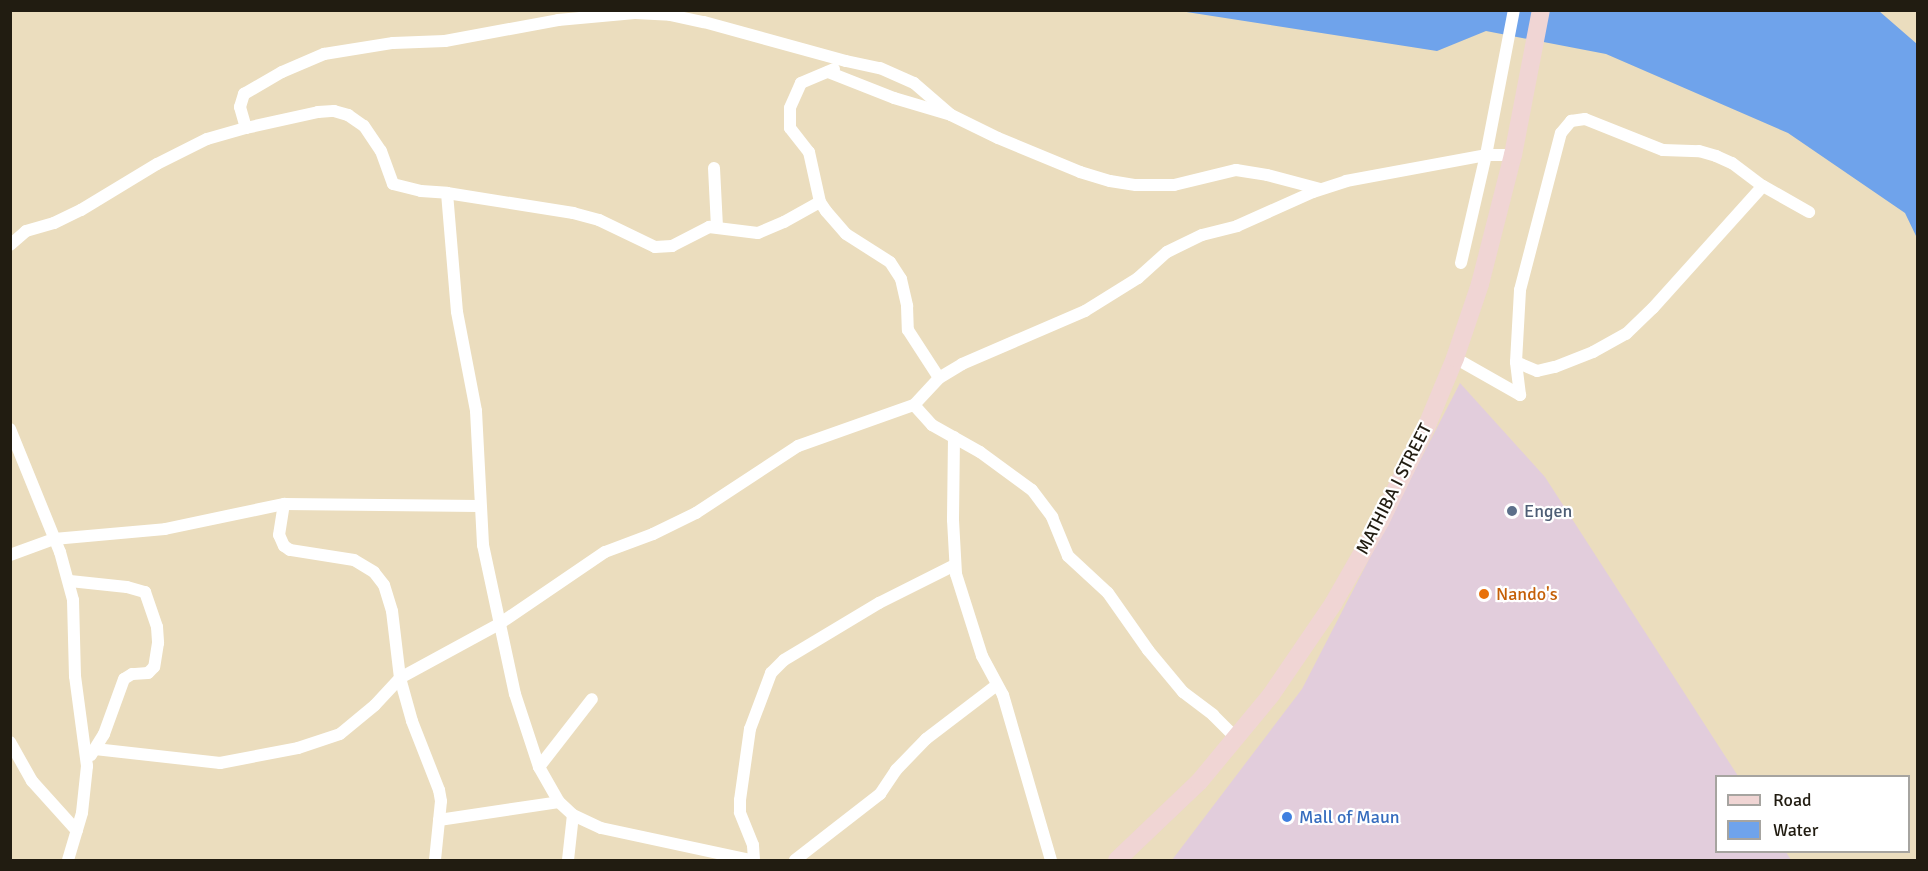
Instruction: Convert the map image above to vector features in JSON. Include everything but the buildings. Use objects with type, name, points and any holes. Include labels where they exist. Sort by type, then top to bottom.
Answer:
[{"type":"street","points":[[1461,263],[1486,155],[1514,10]]},
{"type":"street","name":"MATHIBA I STREET","points":[[1117,861],[1199,782],[1236,738],[1301,652],[1375,531],[1428,423],[1455,358],[1480,284],[1513,155],[1536,46],[1541,10]]},
{"type":"street","points":[[246,128],[240,107],[244,94],[282,72],[324,54],[393,44],[445,41],[558,20],[635,13],[670,15],[753,34],[896,74],[914,84],[951,115]]},
{"type":"street","points":[[846,61],[828,72],[801,83],[788,117],[790,128],[809,152],[820,202],[846,234],[890,261],[901,279],[907,306],[908,330],[939,378]]},
{"type":"street","points":[[828,72],[894,98],[951,115],[1039,155],[1110,181],[1136,185],[1174,185],[1236,170],[1267,175],[1321,189]]},
{"type":"street","points":[[10,245],[26,231],[54,223],[81,210],[177,154],[224,133],[318,112],[334,111],[348,115],[364,126],[374,138],[393,184],[422,191],[447,193],[599,220],[655,247],[672,246],[709,227],[758,233],[820,202]]},
{"type":"street","points":[[1455,358],[1520,395],[1516,362],[1520,290],[1561,133],[1570,121],[1585,119],[1662,150],[1699,151],[1716,156],[1749,173],[1763,186],[1809,212]]},
{"type":"street","points":[[95,749],[220,763],[298,748],[340,734],[375,705],[400,678],[499,624],[604,552],[653,534],[696,513],[798,446],[914,405],[939,378],[962,364],[1085,311],[1138,278],[1167,252],[1193,240],[1237,226],[1321,189],[1357,178],[1486,155],[1513,155]]},
{"type":"street","points":[[714,168],[717,227]]},
{"type":"street","points":[[1516,362],[1537,371],[1555,367],[1593,352],[1626,334],[1653,308],[1763,186]]},
{"type":"street","points":[[447,193],[457,312],[476,411],[479,506],[483,545],[499,624],[515,694],[539,767],[559,802],[573,815],[601,828],[624,834],[752,861],[753,845],[740,812],[740,800],[750,729],[771,673],[784,660],[879,603],[955,565]]},
{"type":"street","points":[[914,405],[932,425],[1019,479],[1038,496],[1052,517],[1068,556],[1108,593],[1148,650],[1183,692],[1213,715],[1236,738]]},
{"type":"street","points":[[10,429],[70,581],[74,619],[75,676],[87,761],[82,813],[68,861]]},
{"type":"street","points":[[954,437],[955,565],[961,596],[982,656],[997,685],[1016,736],[1051,861]]},
{"type":"street","points":[[10,555],[54,539],[165,529],[284,504],[479,506]]},
{"type":"street","points":[[284,504],[279,535],[284,546],[290,550],[354,560],[374,572],[384,585],[392,611],[400,678],[412,721],[439,790],[435,861]]},
{"type":"street","points":[[70,581],[127,587],[145,592],[157,627],[158,643],[154,667],[148,673],[132,674],[124,679],[104,734],[87,761]]},
{"type":"street","points":[[795,861],[879,794],[896,770],[926,739],[997,685]]},
{"type":"street","points":[[539,767],[592,699]]},
{"type":"street","points":[[10,742],[32,781],[77,831]]},
{"type":"street","points":[[439,820],[559,802]]},
{"type":"street","points":[[568,861],[573,815]]},
{"type":"shaded area","points":[[1460,383],[1545,477],[1737,775],[1715,775],[1715,853],[1787,853],[1791,860],[1172,860],[1302,689]]},
{"type":"water","points":[[1180,11],[1879,11],[1917,44],[1917,238],[1905,213],[1788,133],[1606,54],[1486,31],[1437,51]]},
{"type":"place","name":"Engen","points":[[1512,511]]},
{"type":"place","name":"Nando's","points":[[1484,594]]},
{"type":"place","name":"Mall of Maun","points":[[1287,817]]}]
